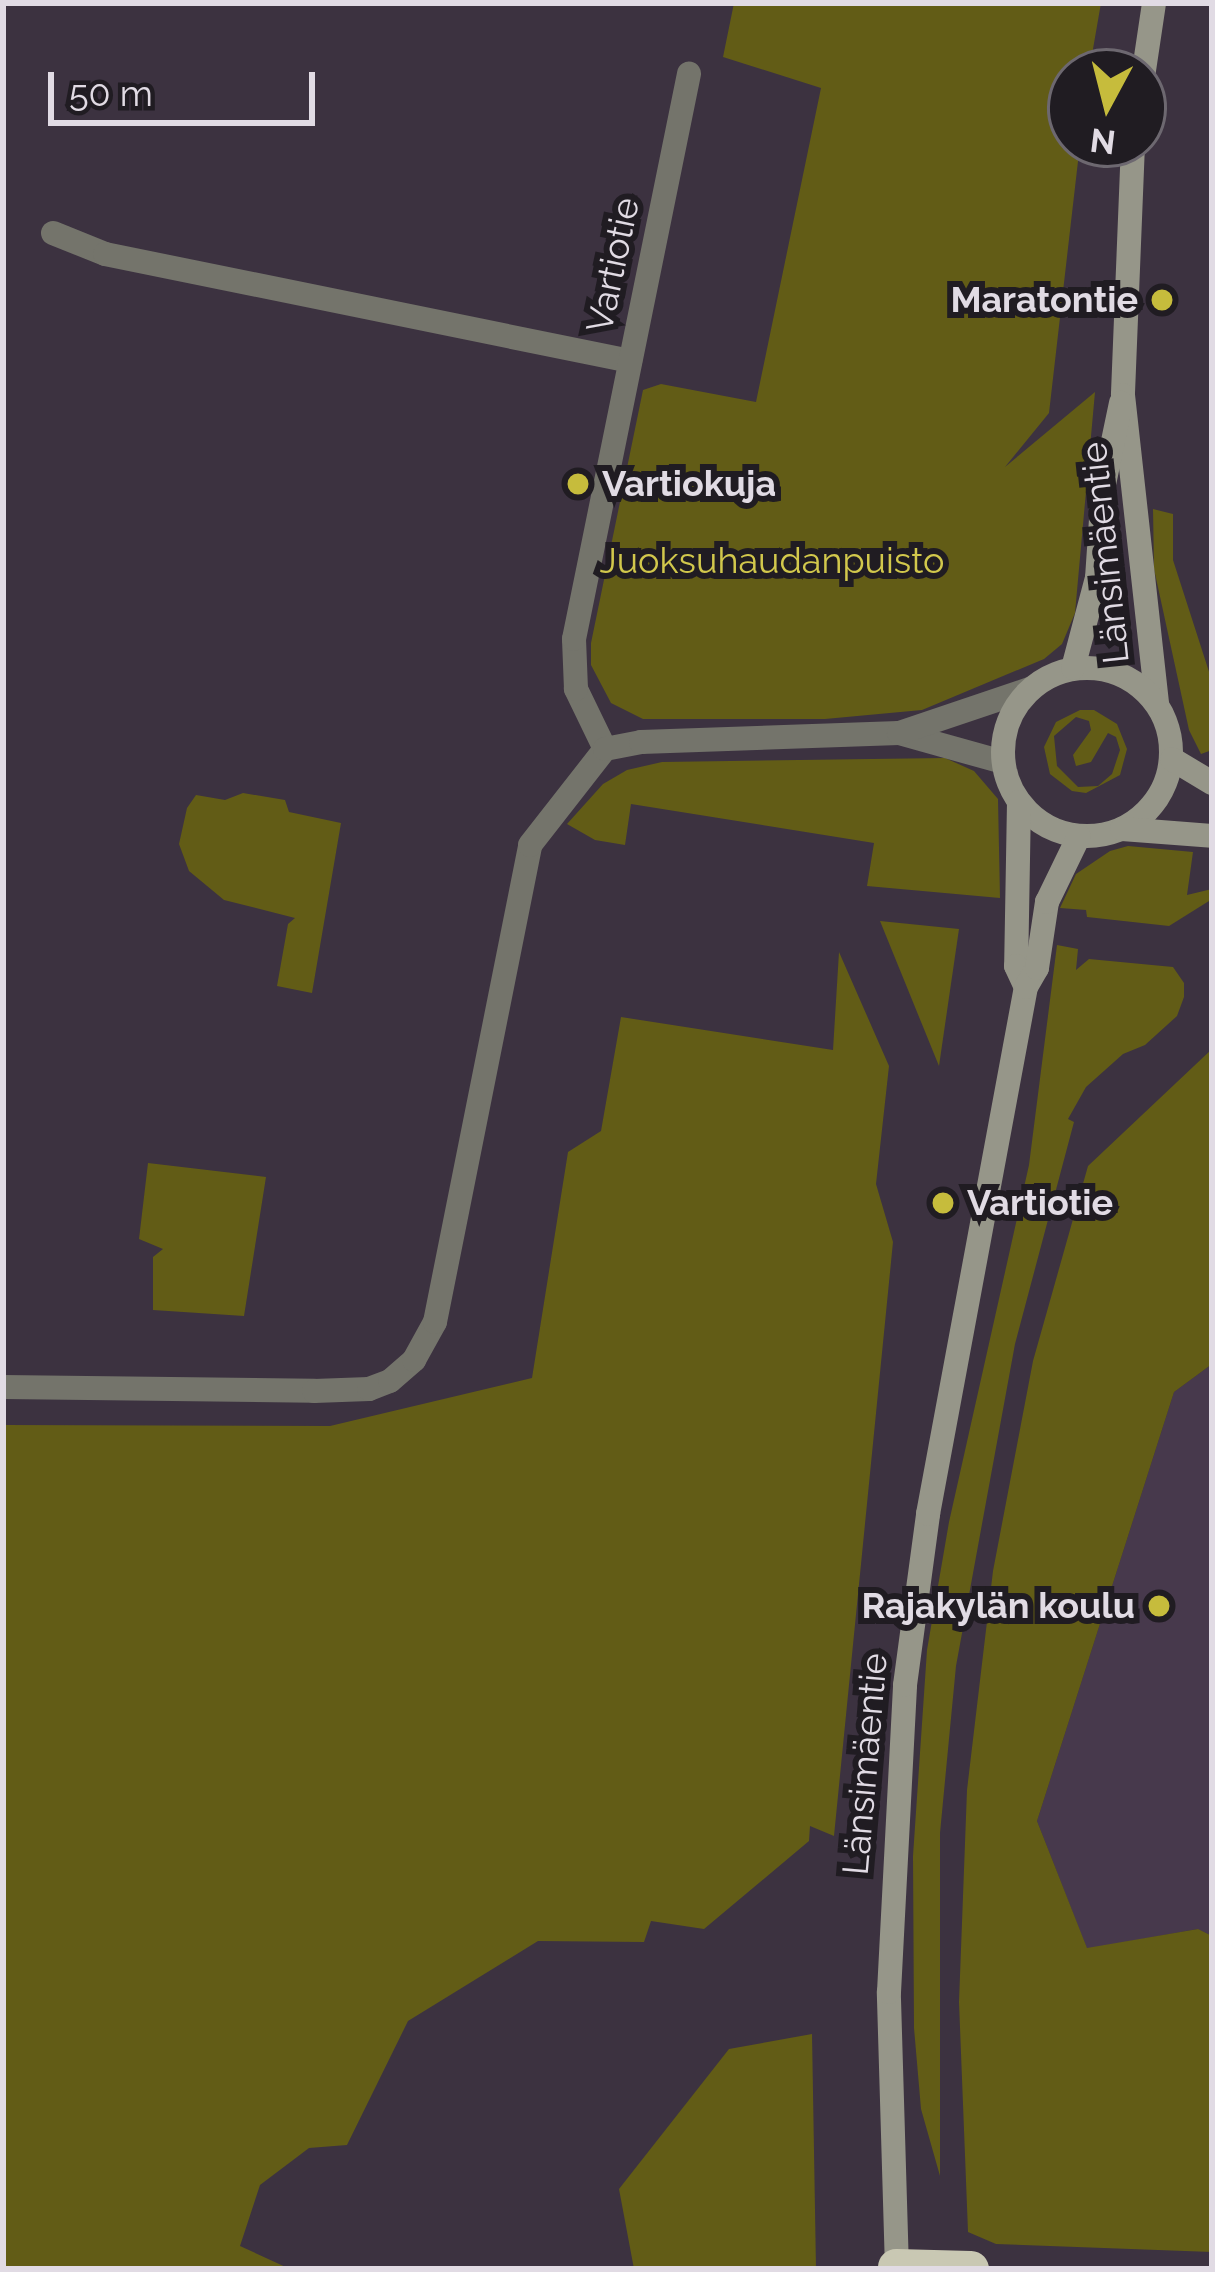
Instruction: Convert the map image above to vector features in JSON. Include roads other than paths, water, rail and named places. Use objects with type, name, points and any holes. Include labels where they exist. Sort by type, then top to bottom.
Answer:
[{"type":"highway","points":[[897,2268],[971,2269]]},
{"type":"main road","points":[[1147,48],[1154,3]]},
{"type":"main road","name":"Länsimäentie","points":[[1132,168],[1123,395],[1157,703]]},
{"type":"main road","name":"Länsimäentie","points":[[1073,668],[1096,578],[1102,489],[1123,395]]},
{"type":"main road","points":[[1122,830],[1151,808],[1172,759],[1172,739],[1157,703],[1120,674],[1073,668],[1030,689],[1008,722],[1003,761],[1019,802],[1046,826],[1079,836],[1122,830],[1212,836]]},
{"type":"main road","points":[[1172,759],[1212,783]]},
{"type":"main road","name":"Länsimäentie","points":[[1019,802],[1016,966],[1026,986]]},
{"type":"main road","name":"Länsimäentie","points":[[897,2268],[889,1992],[905,1685],[928,1514],[1026,986],[1037,968],[1047,902],[1079,836]]},
{"type":"street","name":"Vartiotie","points":[[605,748],[576,689],[574,639],[688,74]]},
{"type":"street","points":[[53,233],[105,254],[629,361]]},
{"type":"street","points":[[3,1387],[369,1389],[403,1372],[428,1341],[442,1292],[530,845],[605,748],[641,742],[899,733],[1030,689]]},
{"type":"street","points":[[899,733],[1003,761]]},
{"type":"place","name":"Maratontie","points":[[1162,300]]},
{"type":"place","name":"Vartiokuja","points":[[578,484]]},
{"type":"place","name":"Vartiotie","points":[[943,1203]]},
{"type":"place","name":"Rajakylän koulu","points":[[1159,1606]]},
{"type":"park label","name":"Juoksuhaudanpuisto","points":[[772,561]]}]
